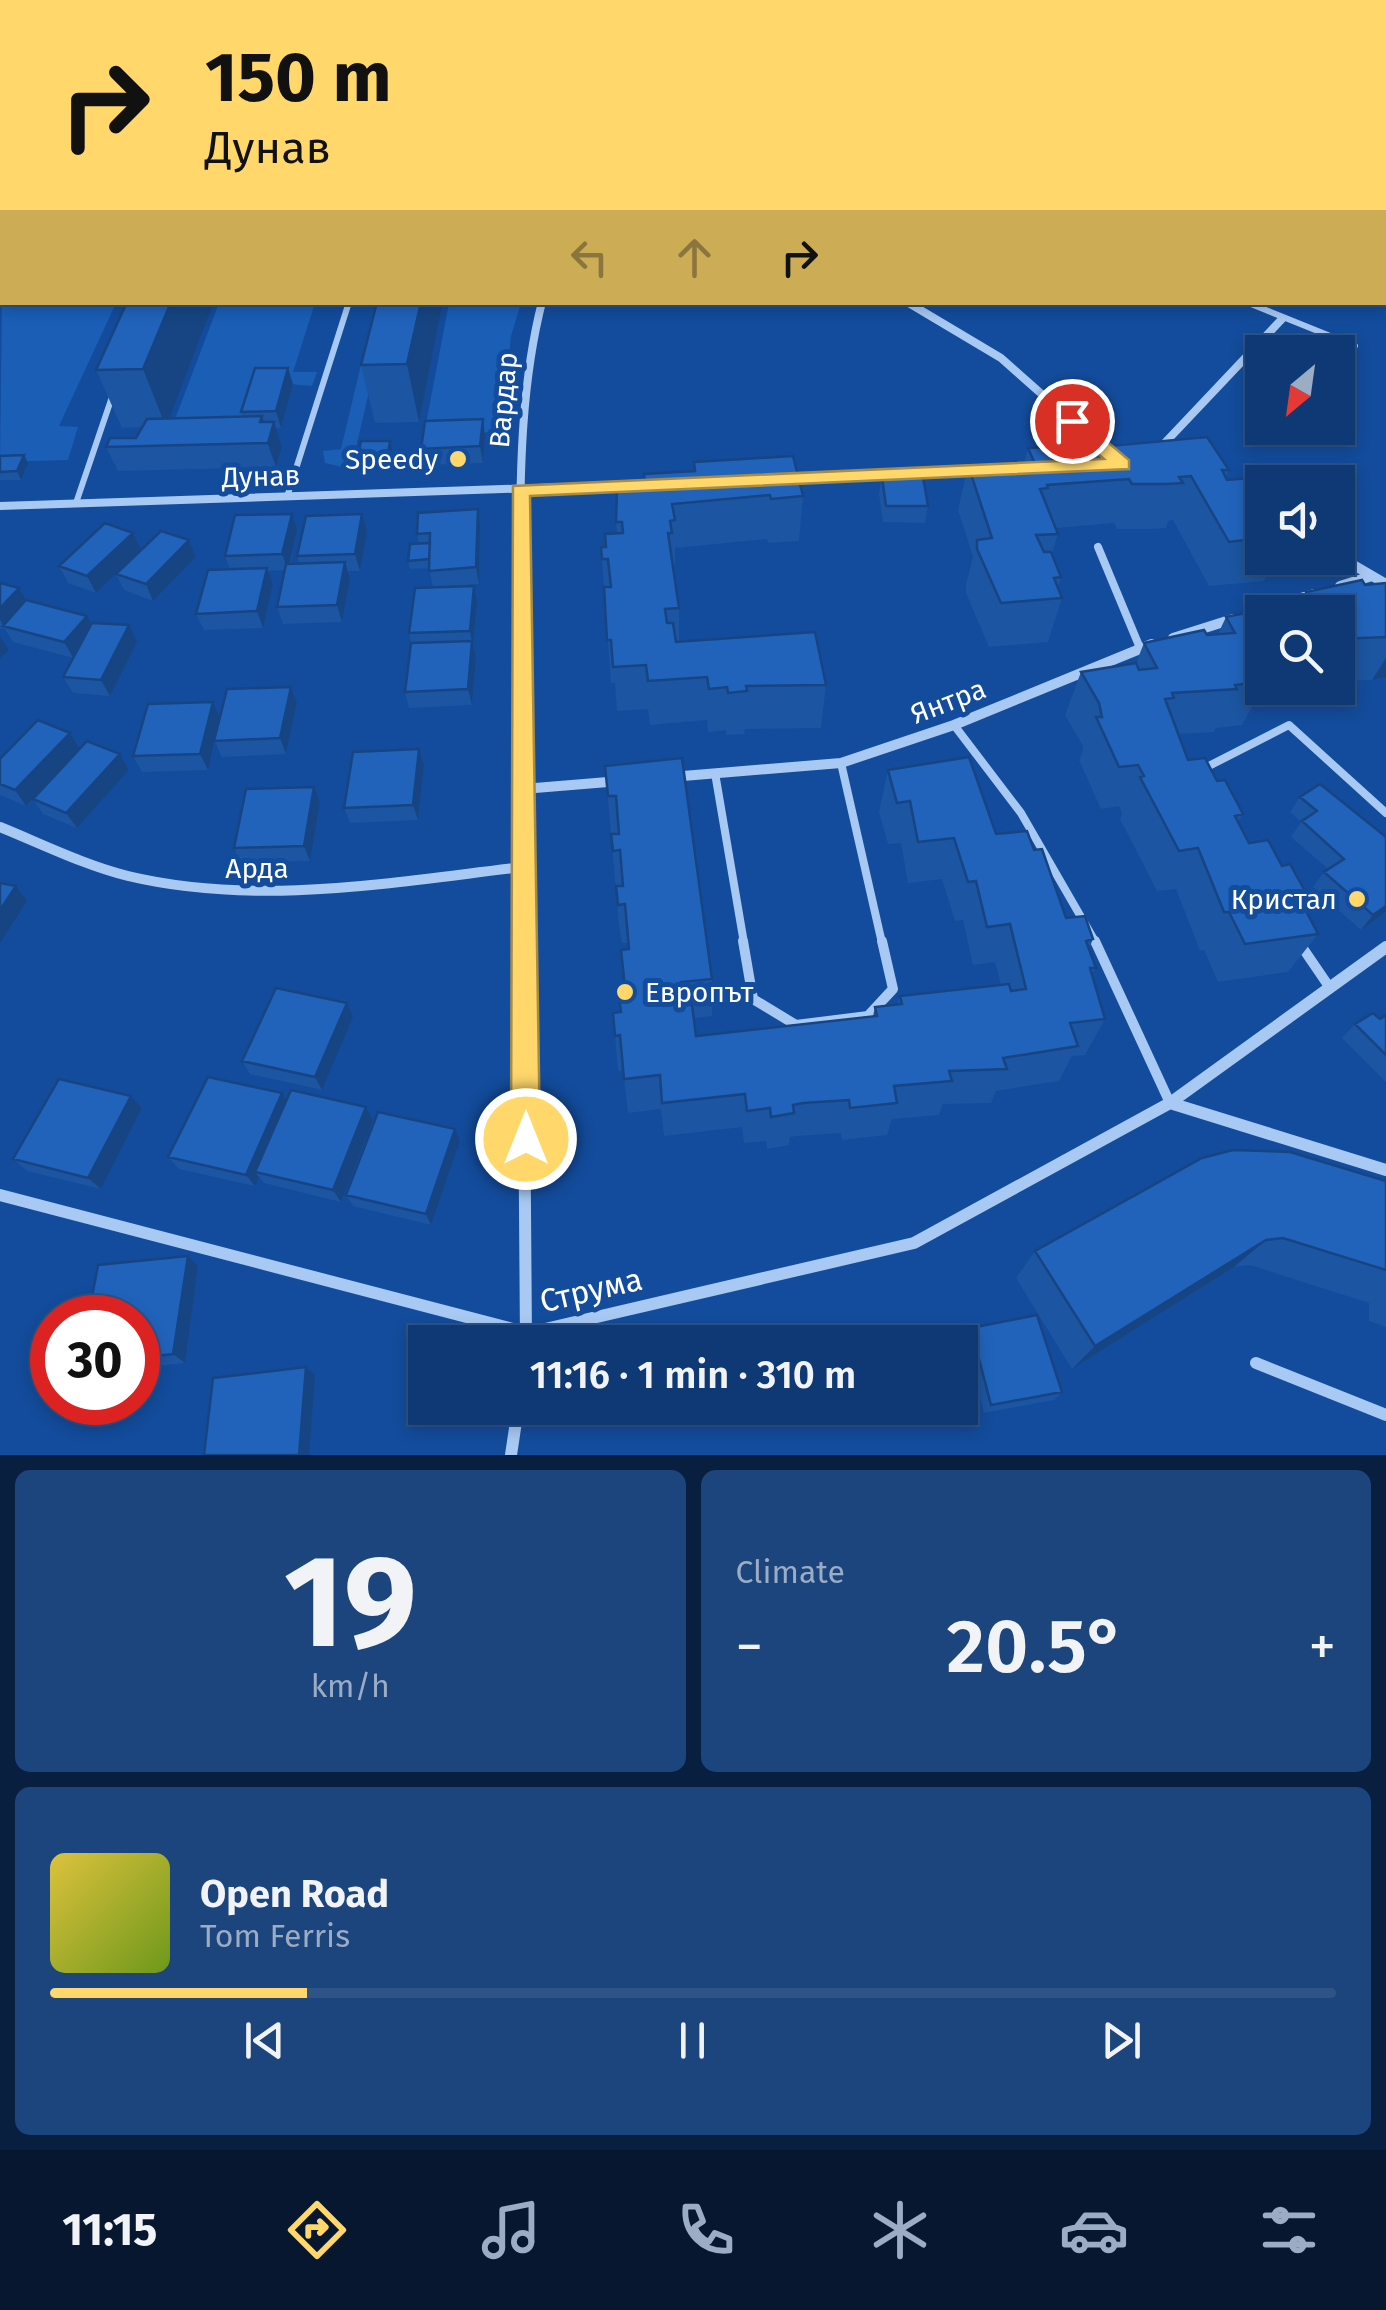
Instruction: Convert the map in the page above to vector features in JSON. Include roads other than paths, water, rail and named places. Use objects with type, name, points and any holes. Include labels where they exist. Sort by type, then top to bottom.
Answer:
[{"type":"street","name":"Вардар","points":[[527,1325],[520,490],[532,352],[541,305]]},
{"type":"street","points":[[911,305],[1001,358],[1110,454]]},
{"type":"street","points":[[1149,459],[1282,319]]},
{"type":"street","points":[[772,480],[986,470]]},
{"type":"street","name":"Дунав","points":[[0,506],[676,484]]},
{"type":"street","points":[[1355,566],[1386,584]]},
{"type":"street","name":"Янтра","points":[[657,778],[841,763],[954,724],[1140,648],[1372,576]]},
{"type":"street","points":[[523,789],[638,780]]},
{"type":"street","name":"Арда","points":[[0,827],[127,876],[210,891],[297,891],[524,867]]},
{"type":"street","name":"Струма","points":[[581,1325],[914,1244],[1170,1103],[1386,947]]},
{"type":"street","points":[[1170,1103],[1386,1170]]},
{"type":"street","name":"Струма","points":[[0,1195],[479,1325]]},
{"type":"street","points":[[1256,1363],[1386,1415]]},
{"type":"street","points":[[511,1455],[515,1425]]},
{"type":"lane","points":[[287,497],[348,305]]},
{"type":"lane","points":[[1252,305],[1325,335]]},
{"type":"lane","points":[[76,503],[119,376]]},
{"type":"lane","points":[[1098,547],[1140,648]]},
{"type":"lane","points":[[954,724],[1026,818],[1095,934],[1170,1103]]},
{"type":"lane","points":[[1190,778],[1289,725],[1386,813]]},
{"type":"lane","points":[[715,774],[753,999],[796,1025],[868,1016],[893,989],[841,763]]},
{"type":"lane","points":[[1298,941],[1330,988]]},
{"type":"place","name":"Speedy","points":[[458,459]]},
{"type":"place","name":"Кристал","points":[[1357,899]]},
{"type":"place","name":"Европът","points":[[625,992]]}]
